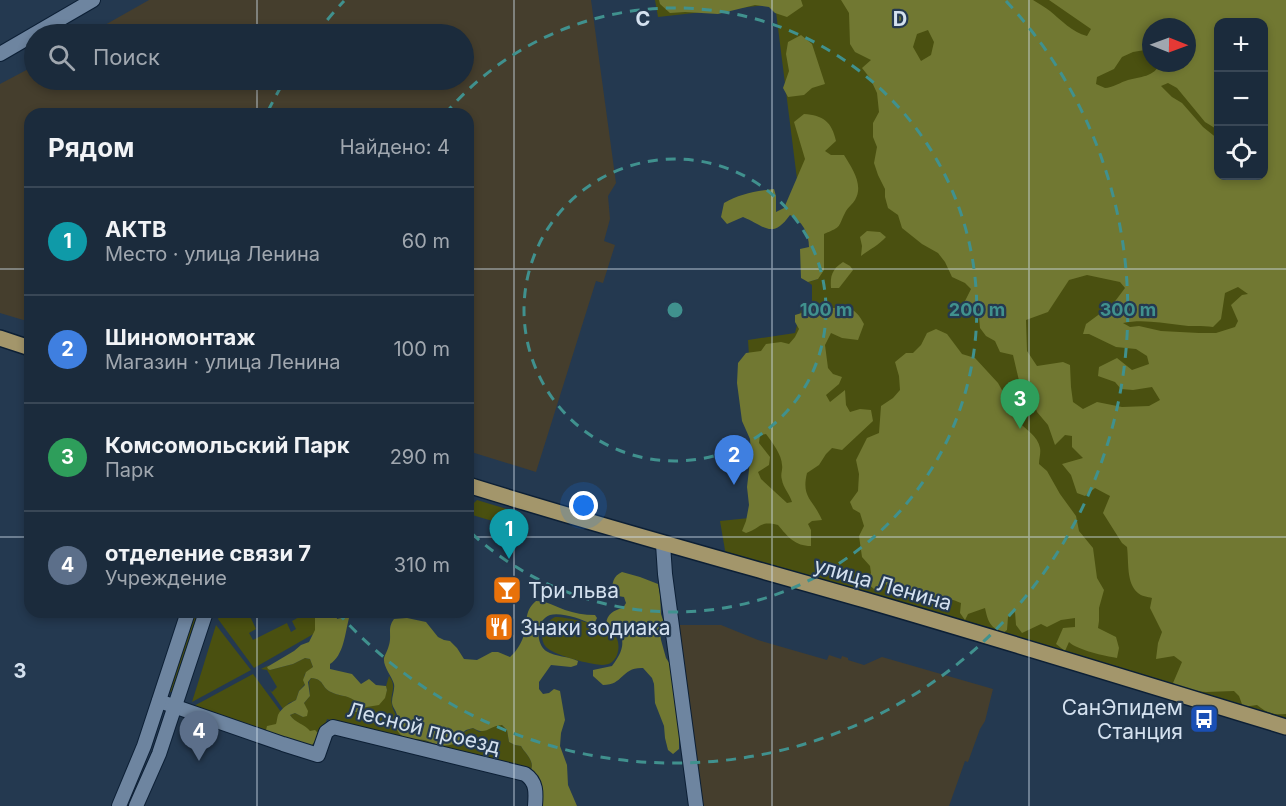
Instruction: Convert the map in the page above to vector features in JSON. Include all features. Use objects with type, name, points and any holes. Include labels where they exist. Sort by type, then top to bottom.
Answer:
[{"type":"main road","points":[[0,338],[24,346]]},
{"type":"main road","name":"улица Ленина","points":[[474,487],[663,544],[1118,675],[1286,727]]},
{"type":"street","points":[[52,24],[93,0]]},
{"type":"street","points":[[0,54],[24,40]]},
{"type":"street","points":[[663,544],[696,806]]},
{"type":"street","points":[[119,806],[141,756],[186,618]]},
{"type":"street","points":[[136,806],[159,754],[204,618]]},
{"type":"street","name":"Лесной проезд","points":[[159,701],[318,755],[326,732],[333,727],[525,774],[531,778],[534,785],[536,806]]},
{"type":"shaded area","points":[[149,0],[591,0],[616,183],[608,196],[610,219],[604,241],[615,245],[603,283],[596,281],[536,472],[474,453],[474,108],[24,108],[24,320],[0,313],[0,84],[24,71],[24,90],[474,90],[474,24],[107,24]]},
{"type":"shaded area","points":[[678,625],[721,625],[758,640],[827,660],[829,655],[841,659],[842,656],[864,665],[882,657],[993,689],[985,721],[968,762],[965,761],[949,806],[703,806]]},
{"type":"green space","points":[[655,0],[1286,0],[1286,727],[727,562],[720,521],[759,517],[748,340],[795,333],[801,310],[812,307],[812,285],[808,282],[818,279],[811,210],[801,211],[775,4],[658,17]]},
{"type":"green space","points":[[659,0],[801,0],[803,6],[787,17],[775,13],[769,7],[755,5],[718,14],[670,13],[660,4]]},
{"type":"green space","points":[[841,0],[1033,0],[1072,29],[1087,36],[1091,29],[1049,0],[1286,0],[1286,714],[1270,713],[1257,705],[1243,707],[1239,696],[1234,691],[1183,690],[1173,683],[1182,662],[1174,656],[1156,659],[1162,632],[1150,608],[1152,598],[1139,594],[1134,589],[1129,572],[1127,547],[1103,513],[1110,496],[1095,488],[1085,496],[1077,493],[1071,475],[1062,464],[1083,458],[1072,447],[1072,436],[1065,435],[1055,445],[1048,425],[1037,412],[1032,398],[1020,385],[1013,355],[1000,352],[995,341],[986,336],[980,328],[979,316],[966,311],[965,301],[971,289],[965,283],[952,277],[938,253],[902,228],[898,215],[888,208],[885,189],[874,163],[877,147],[873,137],[873,123],[879,112],[877,93],[862,68],[871,60],[855,52],[850,44],[849,13]],"holes":[[[928,30],[934,42],[931,55],[921,61],[913,47],[917,34]],[[1087,275],[1120,282],[1125,288],[1113,304],[1086,324],[1083,334],[1089,334],[1116,347],[1136,349],[1147,356],[1149,364],[1132,370],[1117,358],[1099,367],[1098,376],[1115,382],[1121,389],[1152,387],[1160,400],[1149,406],[1122,407],[1097,402],[1083,409],[1073,402],[1070,365],[1063,362],[1037,366],[1027,351],[1026,320],[1048,312],[1069,280]],[[1238,287],[1248,294],[1242,295],[1231,305],[1238,321],[1235,327],[1216,333],[1161,331],[1139,326],[1130,327],[1123,323],[1145,321],[1213,327],[1221,319],[1225,293]]]},
{"type":"green space","points":[[801,35],[812,44],[825,84],[812,88],[804,95],[788,97],[783,88],[789,71],[786,54],[788,42]]},
{"type":"green space","points":[[804,114],[821,118],[829,124],[836,141],[825,151],[831,155],[844,155],[858,183],[855,200],[839,226],[824,234],[824,270],[818,279],[808,282],[801,278],[800,249],[809,247],[808,237],[804,228],[794,217],[790,215],[778,227],[768,229],[743,217],[727,224],[721,217],[724,203],[742,195],[774,189],[776,212],[784,208],[805,159],[794,122]]},
{"type":"green space","points":[[867,231],[880,232],[886,237],[861,256],[860,237]]},
{"type":"green space","points":[[843,262],[853,270],[839,288],[831,288],[832,273]]},
{"type":"green space","points":[[849,308],[857,313],[864,324],[858,340],[842,338],[831,333],[825,345],[828,368],[833,374],[842,377],[839,384],[826,395],[830,402],[845,390],[846,405],[850,412],[860,409],[871,410],[873,421],[842,450],[832,448],[819,465],[807,473],[807,493],[822,520],[808,524],[811,530],[811,546],[805,546],[796,543],[778,525],[763,524],[746,533],[742,531],[749,505],[747,487],[751,452],[750,439],[742,421],[737,383],[738,363],[746,353],[761,351],[766,344],[781,342],[789,344],[799,329],[795,322],[795,315],[815,309]],"holes":[[[766,434],[780,457],[781,476],[792,502],[787,503],[761,479],[758,472],[769,465],[770,457],[759,443],[760,435]]]},
{"type":"green space","points":[[936,329],[947,334],[962,354],[975,358],[998,383],[1007,399],[1020,410],[1018,421],[1037,440],[1040,450],[1039,464],[1047,471],[1076,516],[1079,531],[1093,548],[1097,578],[1104,590],[1099,608],[1098,628],[1116,637],[1119,648],[1117,658],[1085,650],[1069,642],[1065,651],[1056,644],[1063,628],[1075,627],[1075,618],[1061,620],[1047,627],[1041,624],[1022,633],[1016,625],[1015,612],[1008,617],[1007,630],[1003,633],[990,624],[985,608],[968,614],[965,620],[960,613],[961,603],[956,601],[934,597],[919,601],[905,592],[893,592],[884,582],[874,589],[867,583],[871,573],[870,566],[862,557],[859,536],[864,526],[860,513],[853,509],[850,502],[858,491],[859,474],[856,460],[867,438],[879,433],[881,406],[900,390],[895,362],[906,353],[913,353],[921,345],[927,333]]},
{"type":"green space","points":[[477,500],[510,510],[506,525],[474,515],[474,503]]},
{"type":"green space","points":[[622,572],[658,584],[663,620],[661,640],[670,664],[679,723],[679,749],[673,754],[668,750],[664,726],[655,703],[652,678],[643,668],[630,670],[610,684],[603,685],[593,676],[593,670],[612,666],[621,650],[622,642],[619,633],[606,624],[609,615],[623,608],[626,603],[624,597],[612,593],[614,580]]},
{"type":"green space","points":[[536,601],[572,612],[595,615],[597,618],[594,624],[591,624],[565,615],[550,615],[542,622],[539,632],[540,643],[546,651],[578,661],[577,665],[571,667],[551,665],[539,682],[539,689],[543,694],[554,689],[560,691],[565,720],[560,746],[567,765],[568,785],[577,806],[539,806],[530,772],[531,761],[521,746],[509,742],[507,730],[502,725],[485,731],[473,728],[466,730],[461,734],[460,740],[445,745],[405,738],[397,729],[397,715],[392,702],[394,684],[384,661],[394,619],[407,618],[426,622],[438,637],[450,641],[464,659],[477,660],[492,652],[510,657],[521,643],[528,612]]},
{"type":"green space","points":[[555,617],[585,622],[613,633],[618,644],[615,659],[603,665],[568,658],[550,650],[544,644],[542,635],[546,624]]},
{"type":"green space","points":[[192,618],[198,618],[173,693],[168,691]]},
{"type":"green space","points":[[251,618],[256,629],[249,633],[253,640],[287,623],[291,632],[296,629],[292,621],[297,618],[321,618],[317,632],[254,668],[218,619]]},
{"type":"green space","points":[[315,618],[349,618],[341,649],[330,664],[330,669],[352,674],[361,684],[369,679],[376,685],[386,686],[387,690],[385,698],[379,705],[361,708],[358,712],[354,712],[352,708],[355,705],[354,700],[331,692],[319,680],[311,678],[308,682],[310,696],[304,703],[308,711],[307,716],[303,717],[295,713],[290,715],[310,731],[315,730],[318,733],[318,738],[311,746],[294,743],[283,736],[269,734],[266,730],[267,726],[276,724],[281,710],[296,700],[299,691],[305,685],[303,680],[306,672],[313,667],[310,659],[305,658],[270,670],[267,667],[309,642],[315,630]]},
{"type":"green space","points":[[216,625],[251,670],[192,702]]},
{"type":"green space","points":[[305,658],[310,659],[313,667],[305,674],[305,684],[296,700],[283,709],[269,689],[272,692],[277,687],[267,670],[261,669],[269,665],[267,667],[270,670]]},
{"type":"green space","points":[[253,674],[309,750],[192,707]]},
{"type":"green space","points":[[389,676],[393,684],[391,701],[396,724],[405,737],[424,740],[436,745],[454,744],[462,734],[470,729],[473,728],[479,732],[502,725],[507,730],[509,742],[521,746],[530,758],[532,768],[530,772],[327,719],[316,751],[311,746],[318,738],[299,725],[290,715],[295,713],[303,717],[304,703],[310,696],[311,678],[319,680],[331,692],[355,700],[355,705],[365,707],[374,705],[382,699],[387,690]]},
{"type":"place","name":"Комсомольский Парк","points":[[1020,429]]},
{"type":"place","name":"Шиномонтаж","points":[[734,485]]},
{"type":"place","name":"АКТВ","points":[[509,559]]},
{"type":"place","name":"Три льва","points":[[507,590]]},
{"type":"place","name":"Знаки зодиака","points":[[499,627]]},
{"type":"place","name":"СанЭпидем Станция","points":[[1204,719]]},
{"type":"place","name":"отделение связи 7","points":[[199,761]]}]
